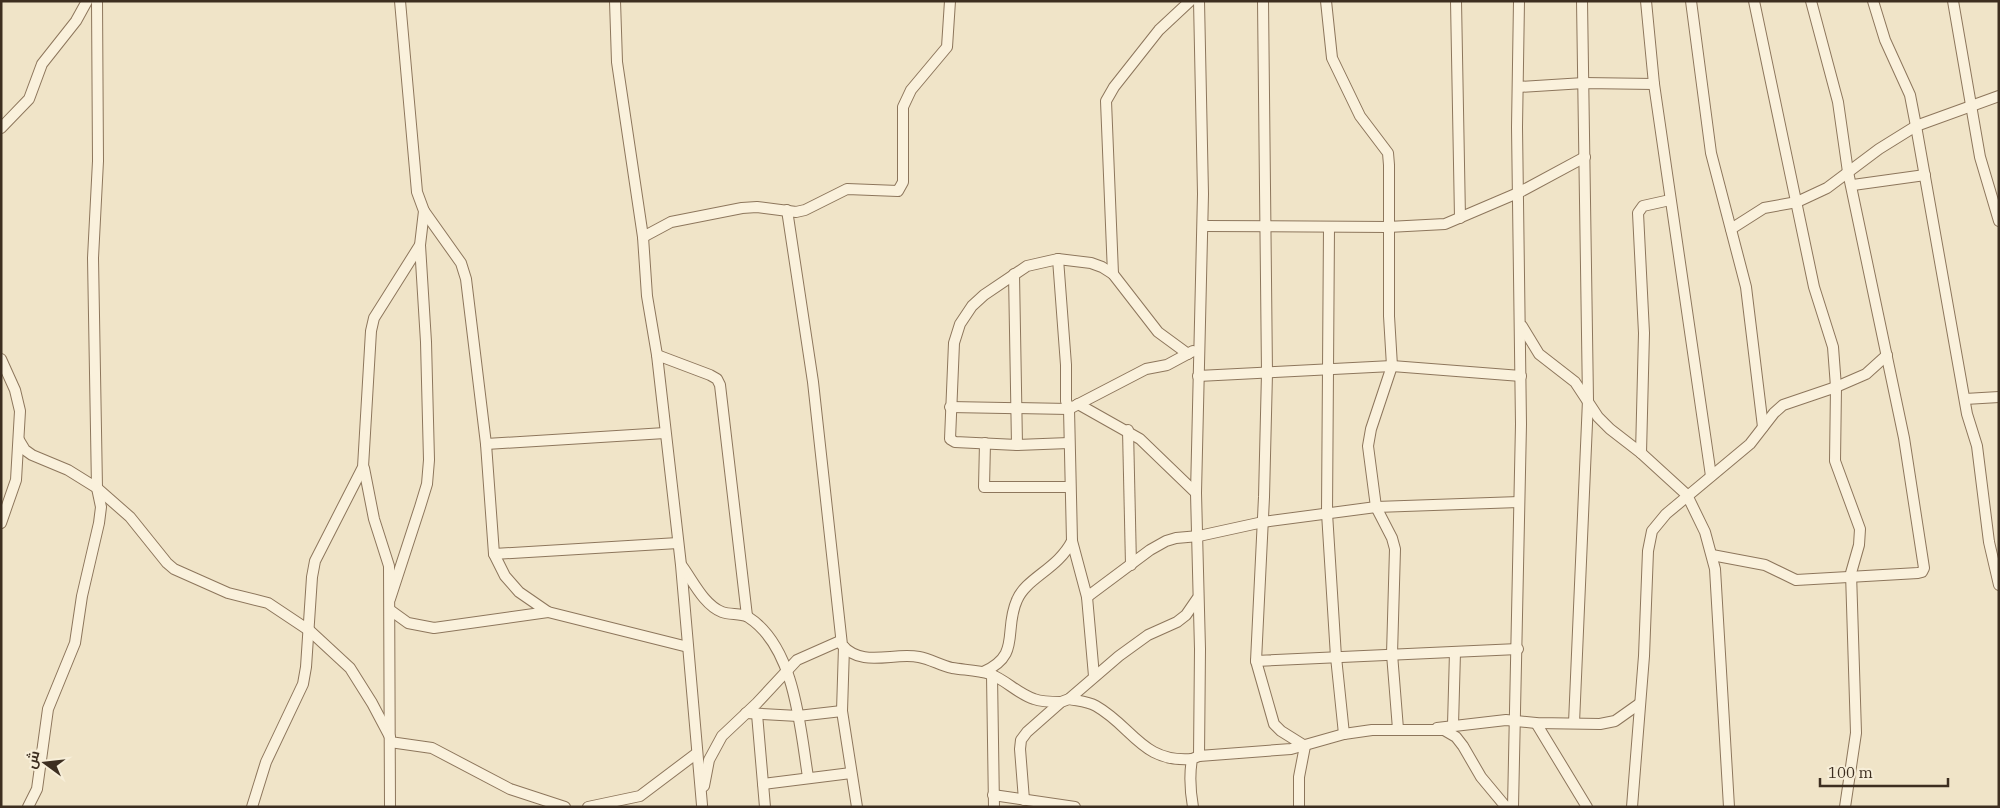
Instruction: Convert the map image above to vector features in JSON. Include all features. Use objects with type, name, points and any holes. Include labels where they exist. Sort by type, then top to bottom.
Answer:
[{"type":"street","points":[[1,128],[29,99],[42,64],[76,21],[87,1]]},
{"type":"street","points":[[28,807],[37,789],[48,709],[75,643],[82,596],[99,524],[93,258],[98,161],[97,1]]},
{"type":"street","points":[[400,1],[417,192],[424,212],[461,263],[466,279],[486,444],[494,554],[506,576],[519,592],[548,612],[688,646]]},
{"type":"street","points":[[615,1],[618,62],[643,237],[647,296],[657,355],[681,565],[702,806]]},
{"type":"street","points":[[643,237],[671,222],[757,207],[796,212],[805,210],[847,189],[898,191],[902,187],[903,107],[911,90],[947,47],[950,1]]},
{"type":"street","points":[[1112,274],[1106,101],[1114,87],[1159,30],[1190,1]]},
{"type":"street","points":[[1193,807],[1190,788],[1195,758],[1200,649],[1198,598],[1199,536],[1196,493],[1203,226],[1199,1]]},
{"type":"street","points":[[1263,1],[1267,373],[1263,522],[1256,661],[1274,724],[1281,731],[1304,746]]},
{"type":"street","points":[[1326,1],[1332,58],[1360,116],[1388,153],[1389,316],[1392,366],[1371,429],[1368,446],[1376,507],[1392,538],[1395,549],[1392,654],[1398,729]]},
{"type":"street","points":[[1456,1],[1460,218]]},
{"type":"street","points":[[1513,807],[1518,649],[1521,376],[1519,1]]},
{"type":"street","points":[[1574,724],[1588,400],[1582,1]]},
{"type":"street","points":[[1646,1],[1654,84],[1711,476]]},
{"type":"street","points":[[1691,1],[1711,153],[1746,286],[1763,427]]},
{"type":"street","points":[[1754,1],[1815,295],[1831,337],[1836,387],[1834,461],[1860,529],[1859,545],[1851,578],[1856,733],[1845,807]]},
{"type":"street","points":[[1712,555],[1765,565],[1796,580],[1918,573],[1922,572],[1924,568],[1916,507],[1853,185],[1848,172],[1838,102],[1811,1]]},
{"type":"street","points":[[1873,1],[1882,33],[1910,95],[1965,399],[1977,446],[1989,542],[1999,585]]},
{"type":"street","points":[[1954,1],[1980,157],[1999,221]]},
{"type":"street","points":[[1518,87],[1584,83],[1654,84]]},
{"type":"street","points":[[1732,229],[1764,208],[1797,202],[1827,188],[1880,149],[1916,126],[1999,96]]},
{"type":"street","points":[[1203,226],[1329,227],[1445,224],[1520,192],[1585,157]]},
{"type":"street","points":[[1853,185],[1925,175]]},
{"type":"street","points":[[1641,453],[1644,333],[1638,213],[1643,206],[1670,200]]},
{"type":"street","points":[[787,210],[813,382],[842,644],[842,711],[850,772],[857,807]]},
{"type":"street","points":[[390,599],[427,484],[430,460],[420,245],[424,212]]},
{"type":"street","points":[[1329,227],[1328,513],[1336,657],[1344,734]]},
{"type":"street","points":[[390,807],[389,566],[374,520],[363,467],[371,331],[374,318],[420,245]]},
{"type":"street","points":[[1058,259],[1066,365],[1066,400],[1074,406],[1128,430],[1196,493]]},
{"type":"street","points":[[1069,444],[1016,445],[955,442],[950,439],[954,343],[960,324],[972,306],[1014,274],[1027,266],[1058,259],[1091,263],[1112,274],[1158,332],[1188,354]]},
{"type":"street","points":[[1014,274],[1016,445]]},
{"type":"street","points":[[1521,322],[1539,354],[1575,382],[1598,417],[1687,495],[1705,532],[1712,555],[1729,807]]},
{"type":"street","points":[[950,407],[1016,408],[1074,406],[1146,369],[1167,365],[1199,347]]},
{"type":"street","points":[[657,355],[710,374],[717,379],[720,385],[747,616]]},
{"type":"street","points":[[1632,807],[1644,656],[1648,551],[1652,531],[1687,495],[1750,444],[1774,413],[1791,401],[1836,387],[1866,374],[1887,355]]},
{"type":"street","points":[[1,359],[20,404],[19,440],[13,493],[1,523]]},
{"type":"street","points":[[1198,376],[1392,366],[1521,376]]},
{"type":"street","points":[[1965,399],[1999,397]]},
{"type":"street","points":[[1074,406],[1069,444],[1072,541],[1087,597],[1094,676]]},
{"type":"street","points":[[1128,430],[1131,564]]},
{"type":"street","points":[[486,444],[665,433]]},
{"type":"street","points":[[19,440],[25,450],[32,455],[68,470],[97,488],[130,516],[166,563],[174,569],[228,593],[268,603],[310,631],[350,668],[372,703],[390,740]]},
{"type":"street","points":[[985,443],[984,487],[989,489],[1069,487]]},
{"type":"street","points":[[252,807],[266,762],[303,684],[310,631],[312,577],[315,561],[363,467]]},
{"type":"street","points":[[1087,597],[1166,540],[1199,536],[1263,522],[1376,507],[1519,502]]},
{"type":"street","points":[[987,674],[998,666],[1004,658],[1008,648],[1013,612],[1022,590],[1060,560],[1072,541]]},
{"type":"street","points":[[494,554],[678,543]]},
{"type":"street","points":[[681,565],[714,607],[722,612],[747,616],[774,641],[786,670],[798,716],[808,777]]},
{"type":"street","points":[[1024,800],[1020,749],[1021,740],[1027,732],[1094,676],[1148,635],[1177,622],[1192,609],[1198,598]]},
{"type":"street","points":[[390,610],[408,622],[434,628],[548,612]]},
{"type":"street","points":[[702,806],[704,780],[715,746],[797,660],[842,644]]},
{"type":"street","points":[[842,644],[860,656],[876,658],[917,657],[951,668],[987,674],[1034,699],[1085,702],[1096,706],[1152,753],[1178,760],[1266,753],[1304,746],[1344,734],[1372,730],[1432,728],[1495,720],[1600,724],[1615,721],[1639,704]]},
{"type":"street","points":[[1256,661],[1518,649]]},
{"type":"street","points":[[1453,725],[1455,652]]},
{"type":"street","points":[[987,674],[994,807]]},
{"type":"street","points":[[746,714],[798,716],[842,711]]},
{"type":"street","points":[[757,714],[765,807]]},
{"type":"street","points":[[1536,723],[1586,807]]},
{"type":"street","points":[[1432,728],[1444,730],[1456,737],[1480,777],[1506,807]]},
{"type":"street","points":[[390,740],[432,748],[510,789],[566,807]]},
{"type":"street","points":[[1300,807],[1299,777],[1304,746]]},
{"type":"street","points":[[588,807],[640,796],[697,753]]},
{"type":"street","points":[[763,784],[850,772]]},
{"type":"street","points":[[994,795],[1075,807]]}]
